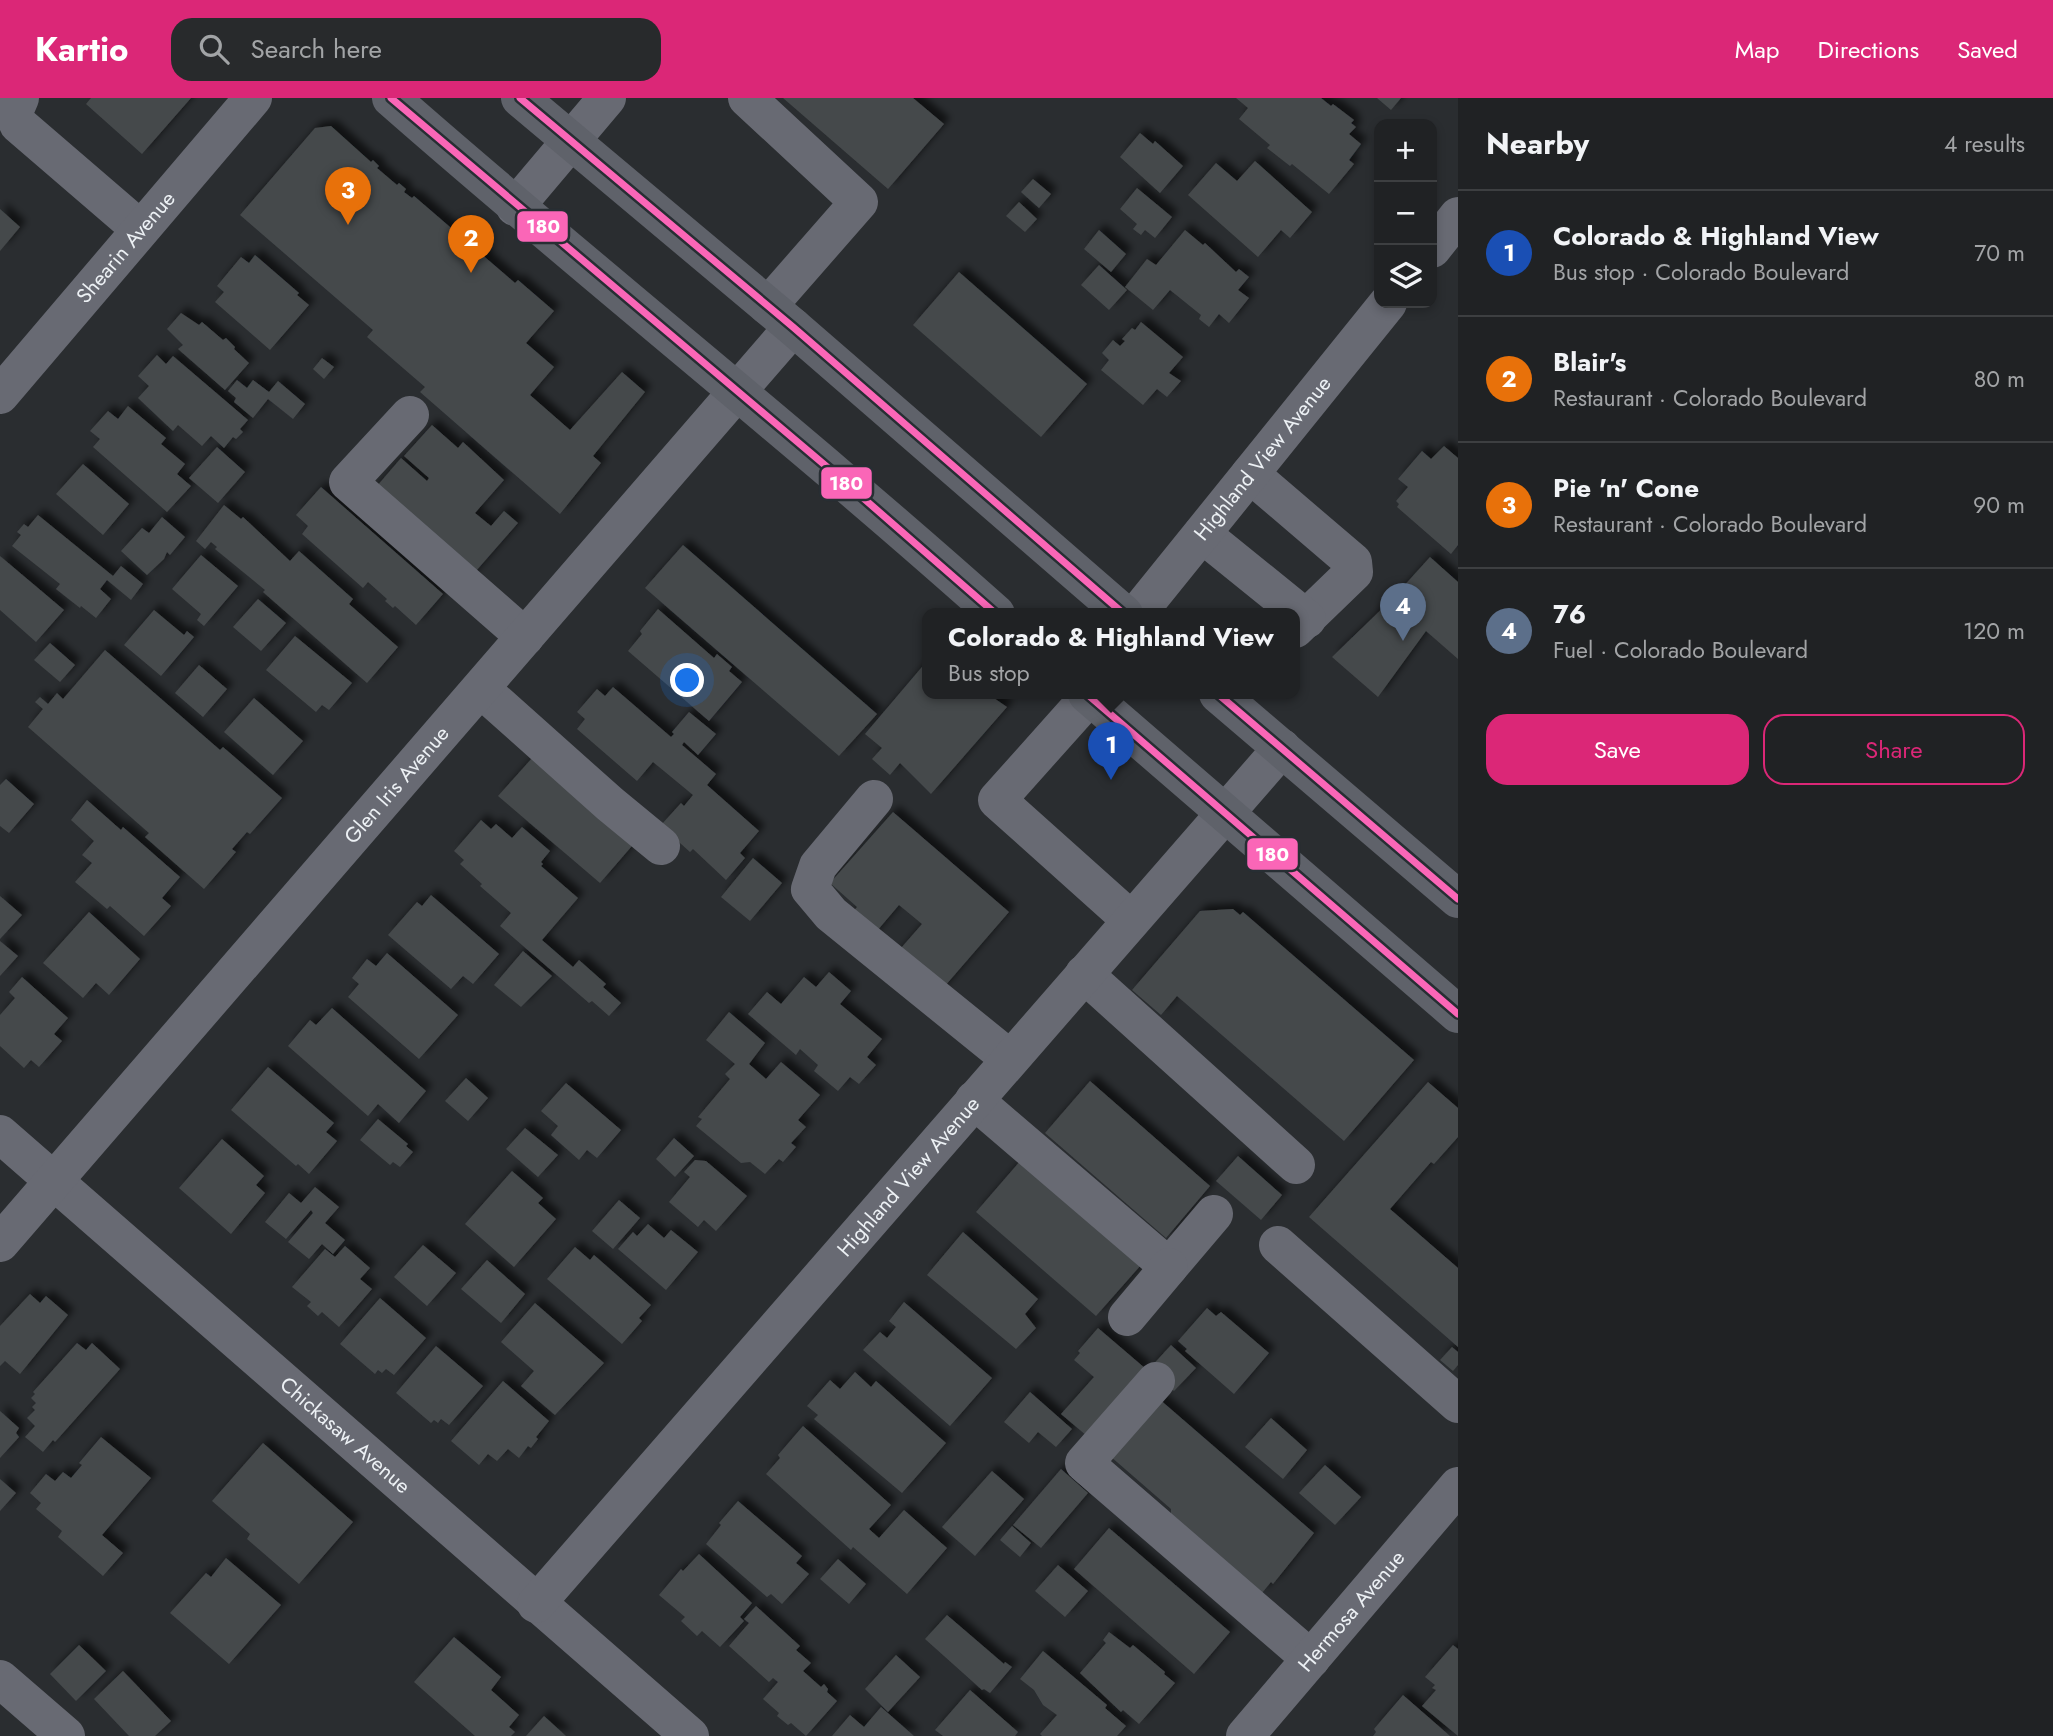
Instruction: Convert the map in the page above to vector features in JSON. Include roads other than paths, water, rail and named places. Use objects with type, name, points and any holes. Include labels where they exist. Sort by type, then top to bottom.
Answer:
[{"type":"main road","points":[[391,98],[515,207],[737,391],[989,608]]},
{"type":"main road","points":[[520,98],[781,316],[1117,608]]},
{"type":"main road","points":[[1093,699],[1458,1014]]},
{"type":"main road","points":[[1224,699],[1458,899]]},
{"type":"street","points":[[20,98],[14,112],[18,124],[140,229]]},
{"type":"street","name":"Shearin Avenue","points":[[0,395],[253,98]]},
{"type":"street","points":[[515,207],[607,98]]},
{"type":"street","name":"Glen Iris Avenue","points":[[0,1243],[737,391],[781,316],[859,202],[747,98]]},
{"type":"street","points":[[1435,245],[1458,216]]},
{"type":"street","name":"Highland View Avenue","points":[[1142,608],[1384,308]]},
{"type":"street","points":[[410,415],[348,482],[525,637]]},
{"type":"street","points":[[1250,474],[1353,562],[1354,572],[1301,624]]},
{"type":"street","points":[[1202,534],[1283,608]]},
{"type":"street","points":[[481,689],[661,846]]},
{"type":"street","points":[[1085,699],[997,800],[1131,920]]},
{"type":"street","name":"Highland View Avenue","points":[[536,1604],[1282,748]]},
{"type":"street","points":[[874,799],[818,866],[810,889],[831,914],[1010,1059]]},
{"type":"street","points":[[1084,974],[1296,1165]]},
{"type":"street","points":[[974,1101],[1169,1268]]},
{"type":"street","name":"Chickasaw Avenue","points":[[0,1134],[690,1736]]},
{"type":"street","points":[[1127,1317],[1214,1214]]},
{"type":"street","points":[[1278,1245],[1458,1404]]},
{"type":"street","points":[[1156,1381],[1084,1463],[1311,1659]]},
{"type":"street","name":"Hermosa Avenue","points":[[1245,1736],[1458,1486]]},
{"type":"street","points":[[0,1679],[66,1736]]},
{"type":"place","name":"Pie 'n' Cone","points":[[348,225]]},
{"type":"place","name":"Blair's","points":[[471,273]]},
{"type":"place","name":"76","points":[[1403,641]]},
{"type":"place","name":"Colorado & Highland View","points":[[1111,780]]}]
